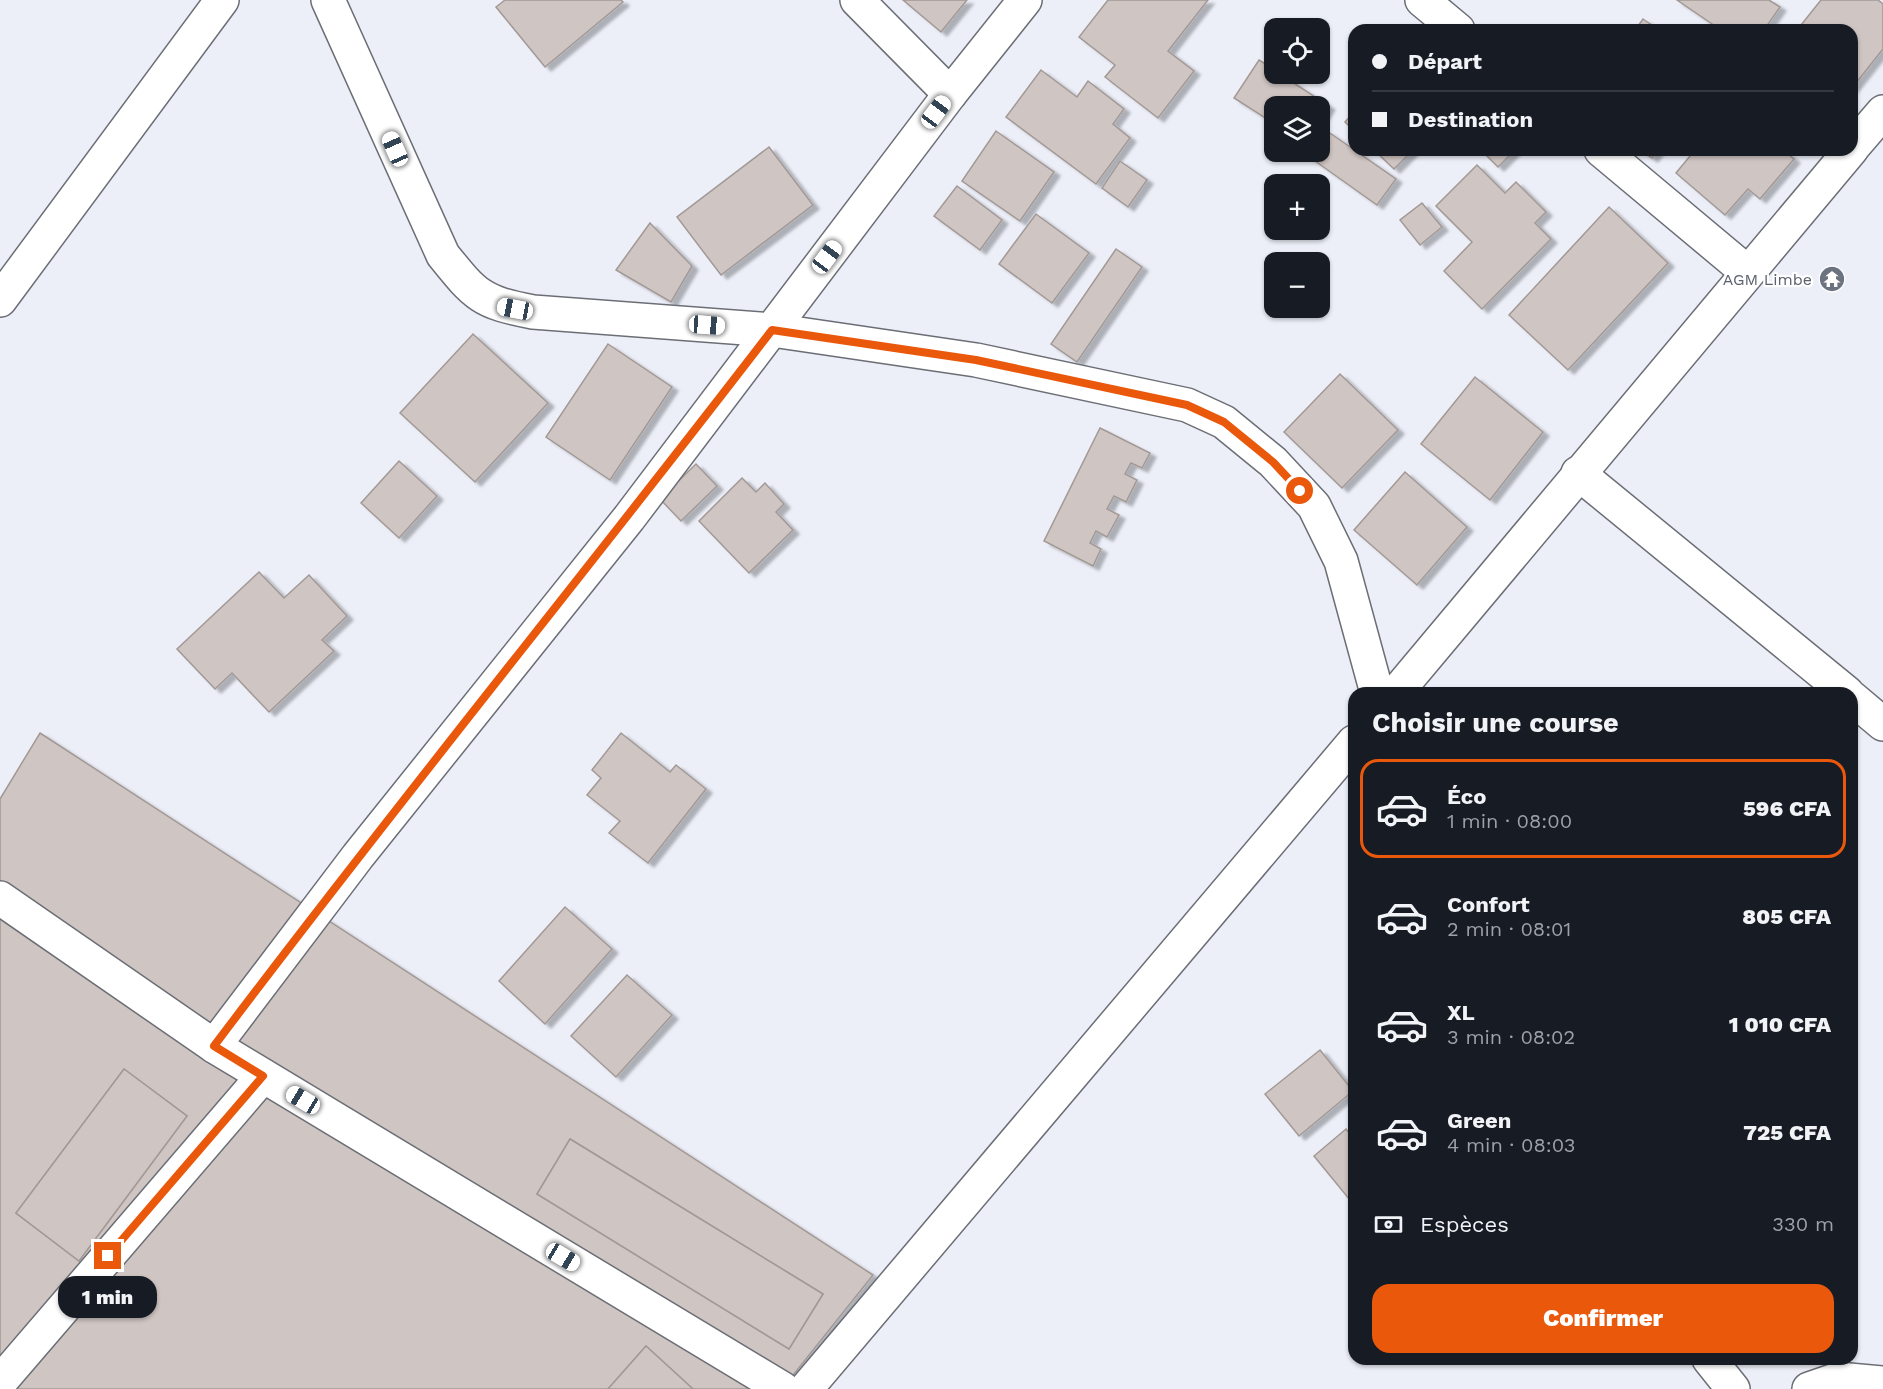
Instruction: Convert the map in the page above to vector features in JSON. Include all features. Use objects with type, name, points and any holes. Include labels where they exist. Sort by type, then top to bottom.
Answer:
[{"type":"street","points":[[0,300],[222,0]]},
{"type":"street","points":[[328,0],[443,255],[470,290],[498,305],[533,312],[772,330],[976,360],[1187,405],[1224,422],[1273,462],[1314,506],[1341,561],[1375,687]]},
{"type":"street","points":[[857,0],[950,94]]},
{"type":"street","points":[[214,1046],[358,856],[628,518],[950,94],[1025,0]]},
{"type":"street","points":[[1422,0],[1451,24]]},
{"type":"street","points":[[1858,142],[1883,112]]},
{"type":"street","points":[[1608,156],[1747,272]]},
{"type":"street","points":[[1401,687],[1846,156]]},
{"type":"street","points":[[1578,473],[1840,687]]},
{"type":"street","points":[[1858,703],[1883,723]]},
{"type":"street","points":[[806,1389],[1348,749]]},
{"type":"street","points":[[0,898],[214,1046],[783,1389]]},
{"type":"street","points":[[0,1382],[263,1076]]},
{"type":"street","points":[[1714,1365],[1733,1389]]},
{"type":"street","points":[[1809,1389],[1838,1379],[1883,1383]]},
{"type":"building","points":[[505,0],[621,0],[623,2],[545,67],[496,7]]},
{"type":"building","points":[[903,0],[967,0],[941,32]]},
{"type":"building","points":[[1108,0],[1208,0],[1168,51],[1194,71],[1158,118],[1105,77],[1115,65],[1079,37]]},
{"type":"building","points":[[1677,0],[1769,0],[1780,7],[1768,24],[1712,24]]},
{"type":"building","points":[[1821,0],[1878,0],[1883,4],[1883,49],[1858,80],[1858,24],[1802,24]]},
{"type":"building","points":[[1643,19],[1650,24],[1639,24]]},
{"type":"building","points":[[1259,60],[1264,63],[1264,84],[1295,84],[1314,96],[1264,96],[1264,117],[1234,98]]},
{"type":"building","points":[[1041,70],[1077,97],[1088,81],[1124,109],[1113,124],[1130,138],[1096,184],[1006,117]]},
{"type":"building","points":[[996,131],[1054,172],[1020,221],[962,181]]},
{"type":"building","points":[[1330,133],[1348,146],[1348,156],[1363,156],[1396,179],[1377,205],[1316,162],[1330,162]]},
{"type":"building","points":[[769,147],[813,205],[721,275],[677,217]]},
{"type":"building","points":[[1380,156],[1407,156],[1394,169]]},
{"type":"building","points":[[1487,156],[1509,156],[1498,167]]},
{"type":"building","points":[[1690,156],[1790,156],[1794,159],[1760,199],[1748,189],[1725,215],[1676,173]]},
{"type":"building","points":[[1120,161],[1147,180],[1128,207],[1102,188]]},
{"type":"building","points":[[1477,165],[1505,193],[1516,182],[1546,212],[1535,223],[1551,239],[1482,309],[1444,271],[1472,242],[1436,206]]},
{"type":"building","points":[[957,186],[1002,220],[980,250],[934,216]]},
{"type":"building","points":[[1422,203],[1442,227],[1420,245],[1400,220]]},
{"type":"building","points":[[1609,207],[1668,263],[1568,370],[1509,315]]},
{"type":"building","points":[[1036,214],[1089,253],[1052,303],[999,264]]},
{"type":"building","points":[[650,223],[692,266],[671,302],[616,270]]},
{"type":"building","points":[[1116,249],[1142,267],[1077,362],[1051,344]]},
{"type":"building","points":[[473,334],[548,403],[475,482],[400,413]]},
{"type":"building","points":[[608,344],[672,387],[610,480],[546,437]]},
{"type":"building","points":[[1340,374],[1398,430],[1342,488],[1284,432]]},
{"type":"building","points":[[1475,377],[1543,432],[1490,500],[1421,444]]},
{"type":"building","points":[[1100,428],[1150,453],[1142,468],[1131,463],[1125,474],[1137,480],[1126,502],[1114,496],[1107,509],[1119,515],[1107,537],[1096,531],[1090,543],[1101,549],[1093,566],[1044,541]]},
{"type":"building","points":[[399,461],[437,496],[399,538],[361,503]]},
{"type":"building","points":[[696,464],[717,486],[681,521],[660,499]]},
{"type":"building","points":[[1405,472],[1467,527],[1417,585],[1354,530]]},
{"type":"building","points":[[742,478],[756,492],[765,483],[784,504],[776,512],[793,530],[749,573],[699,521]]},
{"type":"building","points":[[259,572],[284,598],[309,575],[347,616],[322,640],[334,651],[269,712],[232,673],[215,689],[177,649]]},
{"type":"building","points":[[40,733],[873,1275],[782,1389],[693,1389],[646,1346],[608,1389],[0,1389],[0,799]],"holes":[[[124,1069],[187,1116],[79,1261],[16,1213]],[[570,1139],[823,1294],[789,1349],[537,1194]]]},
{"type":"building","points":[[621,733],[670,772],[676,765],[706,789],[648,863],[609,833],[620,821],[587,795],[601,778],[592,770]]},
{"type":"building","points":[[565,907],[612,949],[545,1024],[499,981]]},
{"type":"building","points":[[627,975],[672,1015],[616,1077],[571,1036]]},
{"type":"building","points":[[1320,1050],[1348,1085],[1348,1095],[1299,1136],[1265,1094]]},
{"type":"building","points":[[124,1069],[187,1116],[79,1261],[16,1213]]},
{"type":"building","points":[[1346,1129],[1348,1132],[1348,1198],[1314,1156]]},
{"type":"building","points":[[570,1139],[823,1294],[789,1349],[537,1194]]},
{"type":"building","points":[[646,1346],[693,1389],[608,1389]]},
{"type":"place","name":"AGM Limbe","points":[[1832,279]]},
{"type":"route","points":[[108,1256],[263,1076],[214,1046],[358,856],[628,518],[772,330],[976,360],[1187,405],[1224,422],[1273,462],[1300,491]]}]
